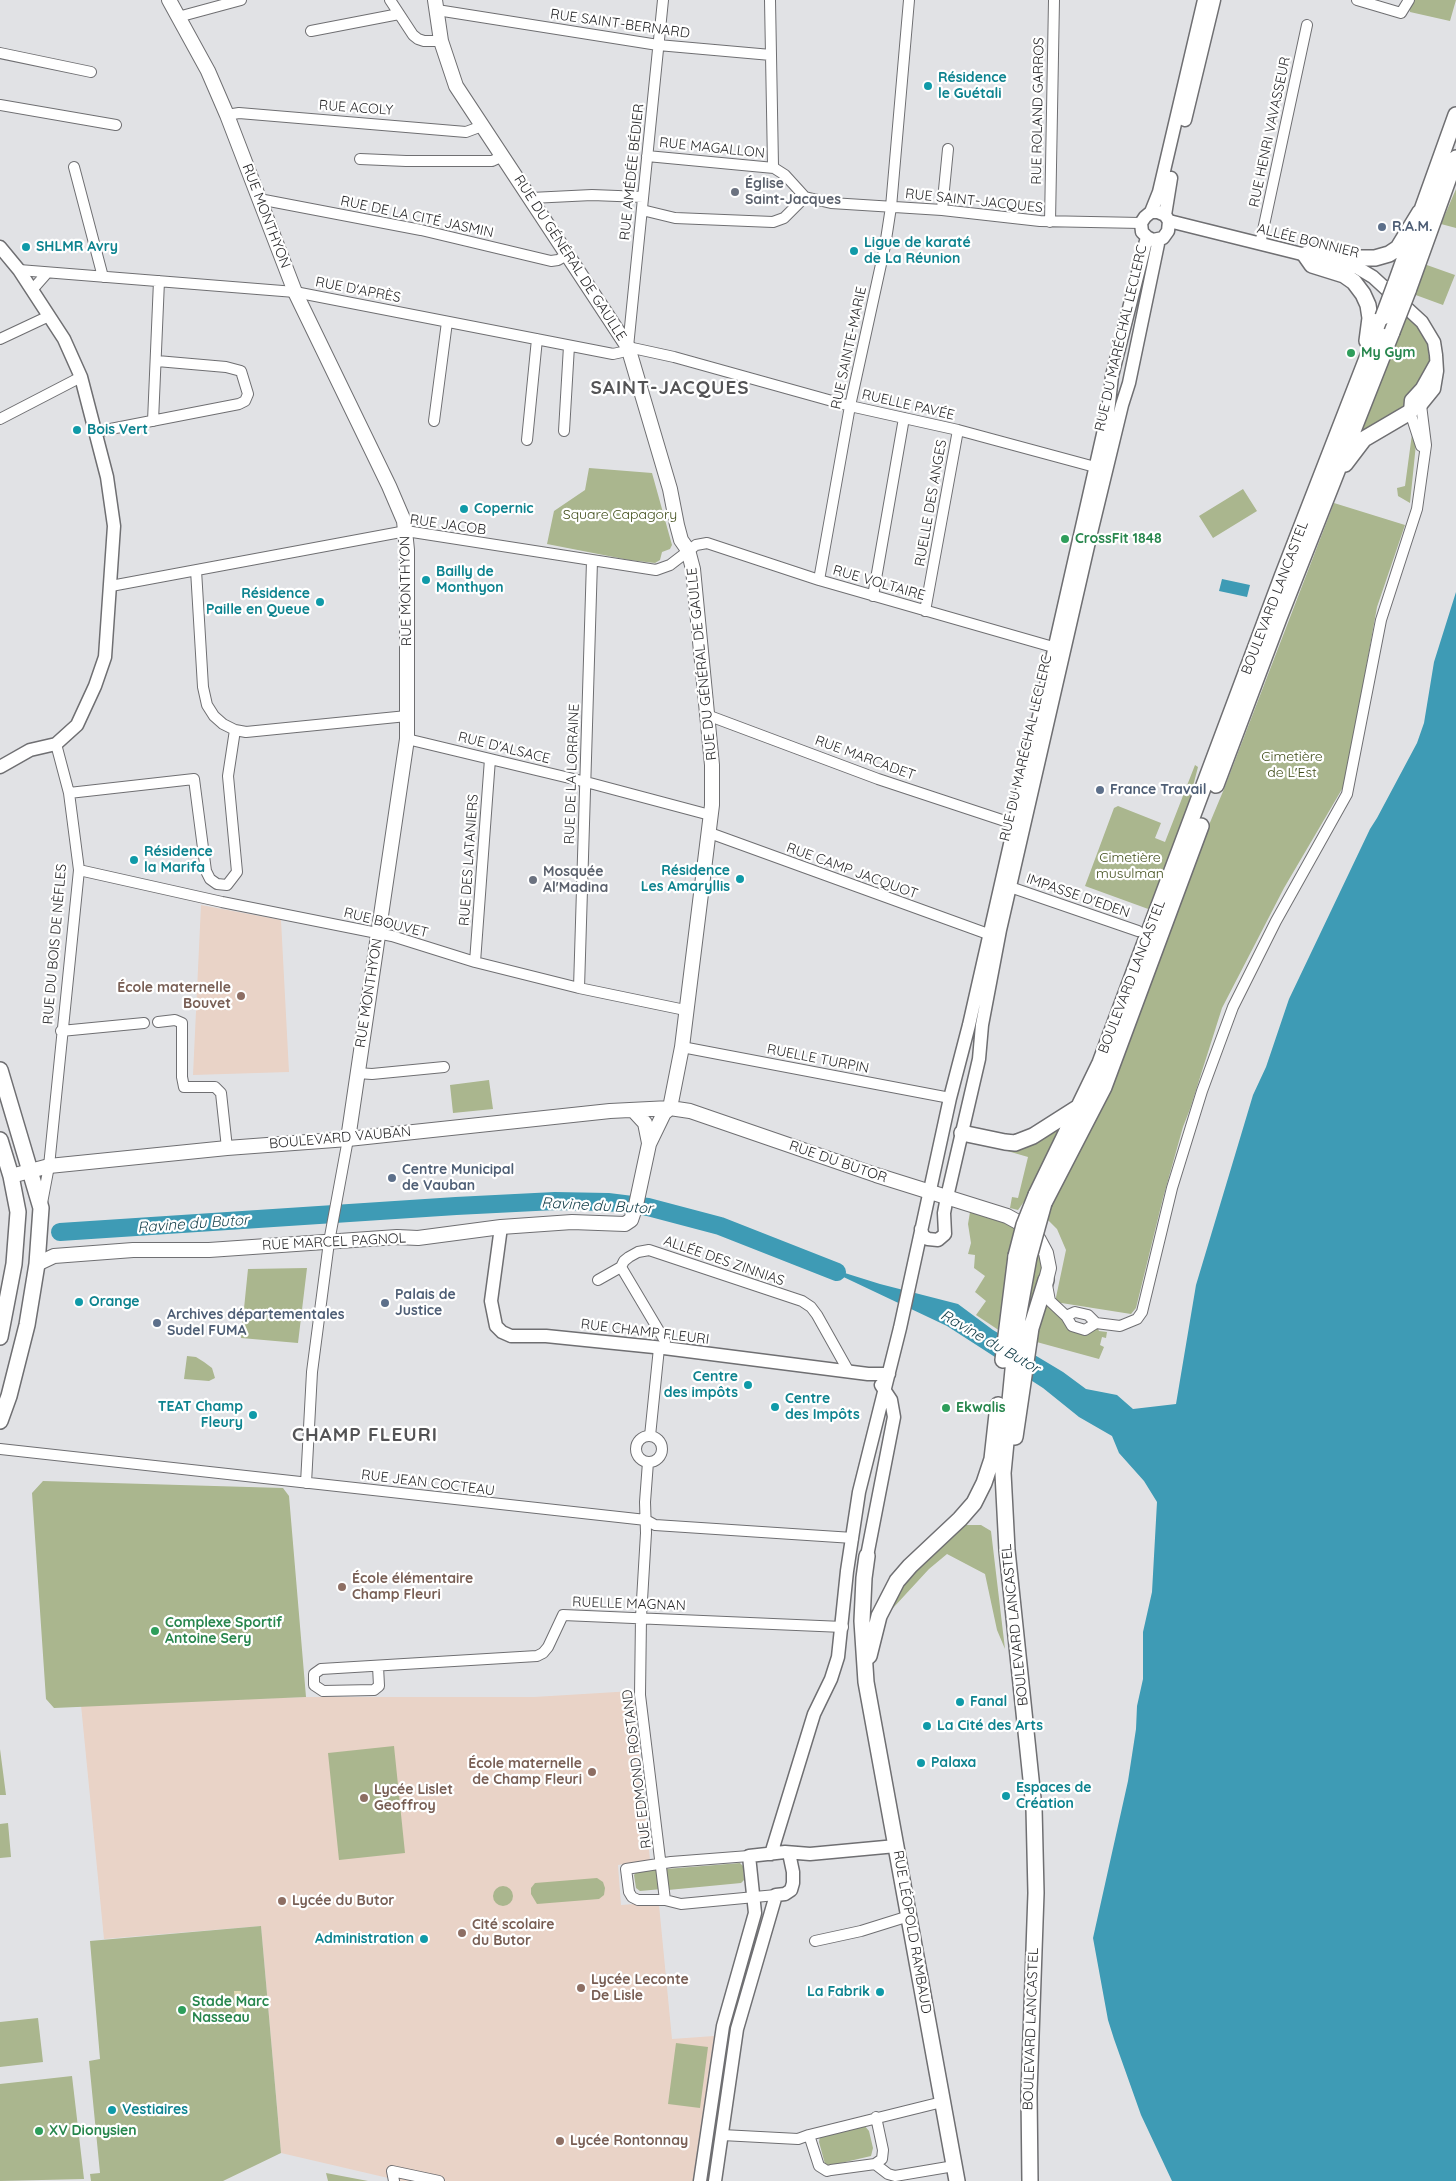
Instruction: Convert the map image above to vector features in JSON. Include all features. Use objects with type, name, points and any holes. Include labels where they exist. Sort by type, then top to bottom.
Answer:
[{"type":"main road","name":"RUE MONTHYON","points":[[169,0],[208,70],[295,292],[390,486],[403,516],[406,531],[408,739],[348,1139]]},
{"type":"main road","name":"RUE DU GÉNÉRAL DE GAULLE","points":[[436,5],[441,41],[456,86],[628,347],[670,489],[673,510],[682,540],[688,550],[694,569],[713,780],[710,815],[682,1047],[670,1108],[664,1113],[649,1144],[631,1220]]},
{"type":"main road","name":"BOULEVARD LANCASTEL","points":[[866,1682],[874,1632],[889,1594],[910,1566],[960,1519],[974,1503],[984,1483],[1007,1417],[1018,1318],[1024,1225],[1104,1088],[1276,628],[1384,317],[1401,288],[1420,212],[1456,115]]},
{"type":"main road","points":[[1330,474],[1392,332],[1401,288],[1456,158]]},
{"type":"main road","points":[[1330,474],[1332,434],[1368,340],[1370,318],[1368,305],[1354,282],[1344,275],[1312,265],[1305,255],[1312,252],[1358,258],[1375,258],[1389,254],[1398,248],[1420,212]]},
{"type":"main road","points":[[1330,474],[1364,439],[1415,409]]},
{"type":"main road","name":"BOULEVARD LANCASTEL","points":[[1040,1199],[1078,1107],[1100,1063],[1282,577],[1330,474]]},
{"type":"main road","points":[[0,1070],[41,1208],[37,1264],[26,1325],[9,1396],[0,1421]]},
{"type":"main road","points":[[962,1132],[1015,1143],[1033,1136],[1078,1107]]},
{"type":"main road","name":"BOULEVARD VAUBAN","points":[[11,1176],[48,1166],[670,1108]]},
{"type":"main road","name":"RUE DU BUTOR","points":[[670,1108],[690,1111],[1007,1216],[1027,1227],[1039,1240],[1046,1253],[1049,1268],[1046,1280]]},
{"type":"main road","name":"RUE DU GÉNÉRAL DE GAULLE","points":[[633,1110],[645,1124],[649,1144]]},
{"type":"main road","points":[[0,1140],[11,1176],[18,1212],[15,1258],[0,1337]]},
{"type":"main road","points":[[18,1212],[25,1225],[25,1257],[27,1261],[37,1264]]},
{"type":"main road","name":"RUE MARCEL PAGNOL","points":[[37,1264],[54,1256],[64,1255],[133,1250],[208,1250],[330,1238],[418,1238],[461,1234],[486,1228],[572,1222],[618,1226],[631,1220]]},
{"type":"main road","name":"BOULEVARD LANCASTEL","points":[[1022,1256],[1006,1331],[1007,1417],[1012,1462],[1007,1550],[1034,1808],[1036,1893],[1029,2093],[1030,2181]]},
{"type":"main road","points":[[1007,1417],[1034,1312],[1046,1280]]},
{"type":"main road","points":[[866,1682],[862,1621],[867,1556]]},
{"type":"main road","name":"RUE LÉOPOLD RAMBAUD","points":[[866,1682],[957,2181]]},
{"type":"street","points":[[178,17],[241,0]]},
{"type":"street","points":[[390,0],[418,39],[441,41]]},
{"type":"street","name":"RUE AMÉDÉE BÉDIER","points":[[628,347],[663,0]]},
{"type":"street","points":[[642,210],[675,218],[773,222],[784,218],[805,197],[785,175],[773,166],[770,0]]},
{"type":"street","name":"RUE SAINTE-MARIE","points":[[819,580],[850,406],[885,246],[891,206],[909,0]]},
{"type":"street","name":"RUE ROLAND GARROS","points":[[1050,222],[1054,0]]},
{"type":"street","points":[[1141,223],[1144,217],[1151,212],[1159,192],[1204,0]]},
{"type":"street","name":"RUE DU MARÉCHAL LECLERC","points":[[921,1229],[923,1236],[928,1239],[942,1238],[945,1234],[944,1214],[947,1197],[979,1059],[984,1016],[1110,400],[1114,367],[1132,302],[1157,237],[1167,218],[1167,194],[1214,0]]},
{"type":"street","points":[[1357,0],[1401,13],[1409,0]]},
{"type":"street","name":"RUE SAINT-BERNARD","points":[[436,5],[658,45],[771,54]]},
{"type":"street","points":[[311,31],[399,14]]},
{"type":"street","name":"RUE HENRI VAVASSEUR","points":[[1260,244],[1307,25]]},
{"type":"street","points":[[0,53],[91,72]]},
{"type":"street","points":[[0,106],[116,125]]},
{"type":"street","name":"RUE ACOLY","points":[[227,115],[239,113],[466,132],[482,126]]},
{"type":"street","points":[[942,210],[948,149]]},
{"type":"street","points":[[360,159],[492,161],[503,156]]},
{"type":"street","name":"RUE MAGALLON","points":[[647,156],[773,166]]},
{"type":"street","points":[[74,167],[102,277]]},
{"type":"street","points":[[531,198],[643,197]]},
{"type":"street","name":"RUE SAINT-JACQUES","points":[[805,197],[831,203],[942,210],[1050,222],[1141,223]]},
{"type":"street","name":"RUE DE LA CITÉ JASMIN","points":[[259,198],[421,230],[551,262],[567,255]]},
{"type":"street","points":[[1151,212],[1158,212],[1167,218]]},
{"type":"street","name":"ALLÉE BONNIER","points":[[1167,218],[1213,233],[1358,268],[1373,277],[1408,308],[1428,329],[1434,342],[1436,363],[1422,388],[1411,400],[1415,409]]},
{"type":"street","name":"RUE DU MARÉCHAL LECLERC","points":[[1141,223],[1142,232],[1157,237]]},
{"type":"street","name":"ALLÉE BONNIER","points":[[1157,237],[1181,231],[1213,233]]},
{"type":"street","name":"RUE DU MARÉCHAL LECLERC","points":[[889,1374],[931,1192],[950,1098],[969,1025],[1014,824],[1129,383],[1157,237]]},
{"type":"street","points":[[0,247],[19,270],[64,339],[81,377],[107,477],[114,516],[105,657],[77,725],[56,744],[30,750],[0,767]]},
{"type":"street","name":"RUE D'APRÈS","points":[[19,270],[295,292],[613,354],[622,352],[628,347]]},
{"type":"street","points":[[32,290],[47,272]]},
{"type":"street","points":[[153,422],[159,281]]},
{"type":"street","points":[[0,339],[49,316]]},
{"type":"street","points":[[434,420],[447,322]]},
{"type":"street","points":[[527,440],[537,339]]},
{"type":"street","points":[[564,431],[569,346]]},
{"type":"street","name":"RUELLE PAVÉE","points":[[628,347],[674,356],[850,406],[958,430],[1095,467]]},
{"type":"street","points":[[95,432],[239,404],[245,400],[248,394],[241,371],[226,367],[157,361]]},
{"type":"street","points":[[0,418],[81,377]]},
{"type":"street","points":[[1415,409],[1418,433],[1424,454]]},
{"type":"street","points":[[1046,1280],[1050,1301],[1066,1316],[1072,1326],[1085,1330],[1096,1323],[1120,1326],[1129,1324],[1137,1319],[1142,1312],[1172,1188],[1202,1091],[1232,1007],[1276,921],[1347,794],[1381,620],[1417,509],[1426,445],[1415,409]]},
{"type":"street","points":[[873,596],[904,418]]},
{"type":"street","points":[[1390,424],[1408,426],[1414,428],[1418,433]]},
{"type":"street","name":"RUELLE DES ANGES","points":[[925,611],[958,430]]},
{"type":"street","name":"RUE JACOB","points":[[111,586],[406,531],[656,570],[670,565],[688,550]]},
{"type":"street","name":"RUE VOLTAIRE","points":[[688,550],[696,546],[712,544],[819,580],[1059,649]]},
{"type":"street","name":"RUE DE LA LORRAINE","points":[[579,988],[592,561]]},
{"type":"street","points":[[196,570],[203,687],[207,705],[223,724],[235,730],[246,732],[407,716]]},
{"type":"street","name":"RUE MARCADET","points":[[707,715],[878,779],[1014,824]]},
{"type":"street","points":[[69,793],[194,779],[206,871],[210,879],[217,884],[227,885],[237,872],[228,776],[235,730]]},
{"type":"street","name":"RUE D'ALSACE","points":[[408,739],[586,782],[710,815]]},
{"type":"street","name":"RUE DU BOIS DE NÈFLES","points":[[41,1208],[48,1166],[79,870],[69,793],[56,744]]},
{"type":"street","name":"RUE DES LATANIERS","points":[[475,962],[490,759]]},
{"type":"street","name":"RUE CAMP JACQUOT","points":[[707,832],[988,934]]},
{"type":"street","name":"RUE BOUVET","points":[[79,870],[378,934],[475,962],[579,988],[685,1010]]},
{"type":"street","name":"IMPASSE D'EDEN","points":[[1010,887],[1138,932]]},
{"type":"street","points":[[158,1022],[175,1020],[182,1023],[182,1077],[184,1086],[215,1087],[221,1093],[227,1148]]},
{"type":"street","points":[[61,1031],[144,1023]]},
{"type":"street","name":"RUELLE TURPIN","points":[[682,1047],[950,1098]]},
{"type":"street","points":[[357,1073],[372,1074],[444,1067]]},
{"type":"street","points":[[943,1134],[962,1132]]},
{"type":"street","points":[[306,1483],[312,1372],[330,1238],[348,1139]]},
{"type":"street","name":"RUE CHAMP FLEURI","points":[[501,1227],[491,1301],[496,1326],[502,1332],[511,1336],[546,1336],[661,1348],[849,1372],[889,1374]]},
{"type":"street","points":[[486,1228],[493,1240],[497,1253]]},
{"type":"street","name":"ALLÉE DES ZINNIAS","points":[[598,1280],[621,1267],[628,1257],[649,1250],[802,1301],[811,1307],[817,1315],[849,1372]]},
{"type":"street","points":[[621,1267],[665,1341],[661,1348],[650,1436]]},
{"type":"street","points":[[867,1556],[894,1417],[891,1400],[885,1390],[868,1374]]},
{"type":"street","points":[[771,1854],[814,1714],[834,1670],[843,1627],[848,1571],[859,1492],[889,1374]]},
{"type":"street","points":[[650,1436],[659,1441],[661,1451],[654,1460],[648,1462],[639,1458],[636,1449],[640,1439],[650,1436]]},
{"type":"street","name":"RUE JEAN COCTEAU","points":[[0,1449],[646,1520],[655,1525],[853,1538]]},
{"type":"street","name":"RUE EDMOND ROSTAND","points":[[648,1462],[645,1502],[640,1694],[666,1900]]},
{"type":"street","name":"RUELLE MAGNAN","points":[[378,1666],[379,1686],[374,1690],[323,1691],[314,1685],[314,1674],[321,1669],[537,1656],[544,1653],[548,1647],[563,1615],[843,1627]]},
{"type":"street","points":[[810,1854],[797,1862],[791,1890],[785,1894],[681,1904],[666,1900],[638,1900],[632,1897],[629,1892],[626,1869],[771,1854],[810,1854],[896,1846]]},
{"type":"street","points":[[789,1853],[794,1872]]},
{"type":"street","points":[[700,2181],[717,2056],[755,1913],[749,1856]]},
{"type":"street","points":[[715,2181],[737,2029],[776,1895]]},
{"type":"street","points":[[815,1941],[861,1931],[909,1916]]},
{"type":"street","points":[[722,2135],[798,2139],[876,2117],[942,2102]]},
{"type":"street","points":[[809,2135],[819,2166],[827,2171],[875,2164],[882,2159],[883,2150],[876,2117]]},
{"type":"street","points":[[875,2164],[888,2174],[895,2176],[954,2166]]},
{"type":"street","points":[[394,2181],[392,2171],[439,2181]]},
{"type":"shaded area","name":"École maternelle Bouvet","points":[[201,905],[281,920],[289,1072],[193,1075]]},
{"type":"shaded area","name":"Cité scolaire du Butor","points":[[633,1691],[650,1860],[618,1865],[621,1905],[648,1903],[659,1905],[672,2039],[714,2036],[693,2181],[401,2181],[281,2153],[261,1926],[104,1939],[81,1705],[306,1697],[534,1697]]},
{"type":"green space","points":[[1413,0],[1456,0],[1450,21],[1410,12],[1409,7]]},
{"type":"green space","points":[[1456,189],[1456,228],[1441,224]]},
{"type":"green space","points":[[1424,264],[1455,275],[1443,305],[1413,294]]},
{"type":"green space","points":[[1405,316],[1417,326],[1427,342],[1430,365],[1406,413],[1356,440]]},
{"type":"green space","points":[[1412,434],[1416,444],[1410,503],[1398,496],[1397,488],[1405,486]]},
{"type":"green space","name":"Square Capagory","points":[[589,468],[652,473],[672,545],[670,549],[662,552],[660,560],[655,563],[629,560],[547,544],[554,511],[585,490]]},
{"type":"green space","points":[[1243,489],[1257,511],[1213,538],[1199,516]]},
{"type":"green space","name":"Cimetière de L'Est","points":[[1334,503],[1405,525],[1377,607],[1345,784],[1284,888],[1222,1008],[1183,1127],[1163,1198],[1136,1308],[1131,1314],[1055,1302],[1066,1250],[1057,1229],[1045,1217],[1224,789]]},
{"type":"green space","name":"Cimetière musulman","points":[[1195,765],[1198,767],[1180,836],[1151,910],[1085,886],[1114,808],[1118,806],[1161,823],[1155,838],[1165,842]]},
{"type":"green space","points":[[489,1080],[493,1109],[453,1113],[450,1085]]},
{"type":"green space","points":[[1066,1119],[1031,1192],[1018,1210],[1010,1208],[1012,1197],[1018,1198],[1028,1157],[980,1143],[1005,1148]]},
{"type":"green space","points":[[970,1212],[977,1214],[978,1212],[1017,1228],[1000,1331],[976,1315],[986,1301],[975,1292],[985,1276],[974,1268],[975,1255],[968,1254],[971,1243],[968,1224]]},
{"type":"green space","points":[[1036,1245],[1042,1257],[1043,1268],[1029,1315],[1024,1314]]},
{"type":"green space","points":[[307,1268],[298,1343],[241,1338],[248,1269]]},
{"type":"green space","points":[[1047,1301],[1072,1330],[1089,1333],[1097,1327],[1099,1331],[1107,1332],[1106,1338],[1102,1337],[1100,1345],[1104,1347],[1099,1359],[1033,1341]]},
{"type":"green space","points":[[187,1356],[196,1357],[212,1368],[215,1378],[209,1381],[184,1379]]},
{"type":"green space","points":[[43,1481],[283,1488],[289,1496],[306,1697],[54,1708],[46,1699],[32,1493]]},
{"type":"green space","points":[[965,1525],[981,1525],[991,1531],[1005,1649],[997,1630],[985,1574],[947,1554],[929,1569],[893,1608],[894,1598],[906,1581]]},
{"type":"green space","points":[[394,1746],[405,1853],[339,1860],[328,1753]]},
{"type":"green space","points":[[0,1749],[6,1795],[0,1795]]},
{"type":"green space","points":[[8,1823],[11,1857],[0,1858],[0,1824]]},
{"type":"green space","points":[[740,1863],[743,1866],[744,1880],[741,1883],[668,1890],[666,1869]]},
{"type":"green space","points":[[660,1868],[662,1889],[640,1891],[636,1888],[634,1875],[637,1871]]},
{"type":"green space","points":[[597,1878],[603,1882],[605,1888],[604,1895],[599,1899],[537,1904],[531,1894],[531,1888],[535,1883]]},
{"type":"green space","points":[[503,1886],[510,1889],[513,1896],[510,1903],[503,1906],[496,1903],[493,1896],[496,1889]]},
{"type":"green space","name":"Stade Marc Nasseau","points":[[261,1926],[281,2153],[223,2181],[91,2181],[90,2174],[100,2173],[89,2061],[100,2059],[90,1941]]},
{"type":"green space","points":[[38,2018],[43,2062],[0,2067],[0,2022]]},
{"type":"green space","points":[[676,2043],[708,2047],[700,2108],[668,2104]]},
{"type":"green space","name":"XV Dionysien","points":[[72,2076],[84,2179],[0,2181],[0,2084]]},
{"type":"green space","points":[[864,2125],[869,2131],[873,2148],[871,2156],[828,2166],[825,2164],[819,2142],[820,2135]]},
{"type":"green space","points":[[326,2173],[368,2181],[328,2181]]},
{"type":"sand","points":[[234,1991],[241,1991],[243,2013],[236,2013]]},
{"type":"water","points":[[1222,579],[1250,585],[1247,597],[1219,591]]},
{"type":"water","points":[[1456,592],[1456,2181],[1172,2181],[1141,2115],[1114,2039],[1108,2020],[1093,1938],[1128,1781],[1136,1729],[1137,1706],[1143,1679],[1143,1632],[1152,1592],[1157,1502],[1144,1481],[1119,1453],[1112,1436],[1079,1417],[1043,1388],[947,1326],[816,1264],[880,1284],[958,1304],[993,1330],[1063,1372],[1086,1389],[1117,1395],[1133,1409],[1176,1404],[1196,1285],[1253,1095],[1266,1067],[1289,999],[1370,829],[1417,743],[1424,723],[1434,662]]},
{"type":"waterway","name":"Ravine du Butor","points":[[60,1232],[456,1206],[555,1201],[608,1202],[648,1207],[720,1226],[837,1272]]},
{"type":"place","name":"Résidence le Guétali","points":[[928,86]]},
{"type":"place","name":"Église Saint-Jacques","points":[[735,192]]},
{"type":"place","name":"R.A.M.","points":[[1382,227]]},
{"type":"place","name":"SHLMR Avry","points":[[26,247]]},
{"type":"place","name":"Ligue de karaté de La Réunion","points":[[854,251]]},
{"type":"place","name":"My Gym","points":[[1351,353]]},
{"type":"place","name":"Bois Vert","points":[[77,430]]},
{"type":"place","name":"Copernic","points":[[464,509]]},
{"type":"place","name":"CrossFit 1848","points":[[1065,539]]},
{"type":"place","name":"Bailly de Monthyon","points":[[426,580]]},
{"type":"place","name":"Résidence Paille en Queue","points":[[320,602]]},
{"type":"place","name":"France Travail","points":[[1100,790]]},
{"type":"place","name":"Résidence la Marifa","points":[[134,860]]},
{"type":"place","name":"Résidence Les Amaryllis","points":[[740,879]]},
{"type":"place","name":"Mosquée Al'Madina","points":[[533,880]]},
{"type":"place","name":"École maternelle Bouvet","points":[[241,996]]},
{"type":"place","name":"Centre Municipal de Vauban","points":[[392,1178]]},
{"type":"place","name":"Orange","points":[[79,1302]]},
{"type":"place","name":"Palais de Justice","points":[[385,1303]]},
{"type":"place","name":"Archives départementales Sudel FUMA","points":[[157,1323]]},
{"type":"place","name":"Centre des impôts","points":[[748,1385]]},
{"type":"place","name":"Centre des Impôts","points":[[775,1407]]},
{"type":"place","name":"Ekwalis","points":[[946,1408]]},
{"type":"place","name":"TEAT Champ Fleury","points":[[253,1415]]},
{"type":"place","name":"École élémentaire Champ Fleuri","points":[[342,1587]]},
{"type":"place","name":"Complexe Sportif Antoine Sery","points":[[155,1631]]},
{"type":"place","name":"Fanal","points":[[960,1702]]},
{"type":"place","name":"La Cité des Arts","points":[[927,1726]]},
{"type":"place","name":"Palaxa","points":[[921,1763]]},
{"type":"place","name":"École maternelle de Champ Fleuri","points":[[592,1772]]},
{"type":"place","name":"Espaces de Création","points":[[1006,1796]]},
{"type":"place","name":"Lycée Lislet Geoffroy","points":[[364,1798]]},
{"type":"place","name":"Lycée du Butor","points":[[282,1901]]},
{"type":"place","name":"Cité scolaire du Butor","points":[[462,1933]]},
{"type":"place","name":"Administration","points":[[424,1939]]},
{"type":"place","name":"Lycée Leconte De Lisle","points":[[581,1988]]},
{"type":"place","name":"La Fabrik","points":[[880,1992]]},
{"type":"place","name":"Stade Marc Nasseau","points":[[182,2010]]},
{"type":"place","name":"Vestiaires","points":[[112,2110]]},
{"type":"place","name":"XV Dionysien","points":[[39,2131]]},
{"type":"place","name":"Lycée Rontonnay","points":[[560,2141]]},
{"type":"district","name":"SAINT-JACQUES","points":[[670,388]]},
{"type":"district","name":"CHAMP FLEURI","points":[[365,1435]]}]
